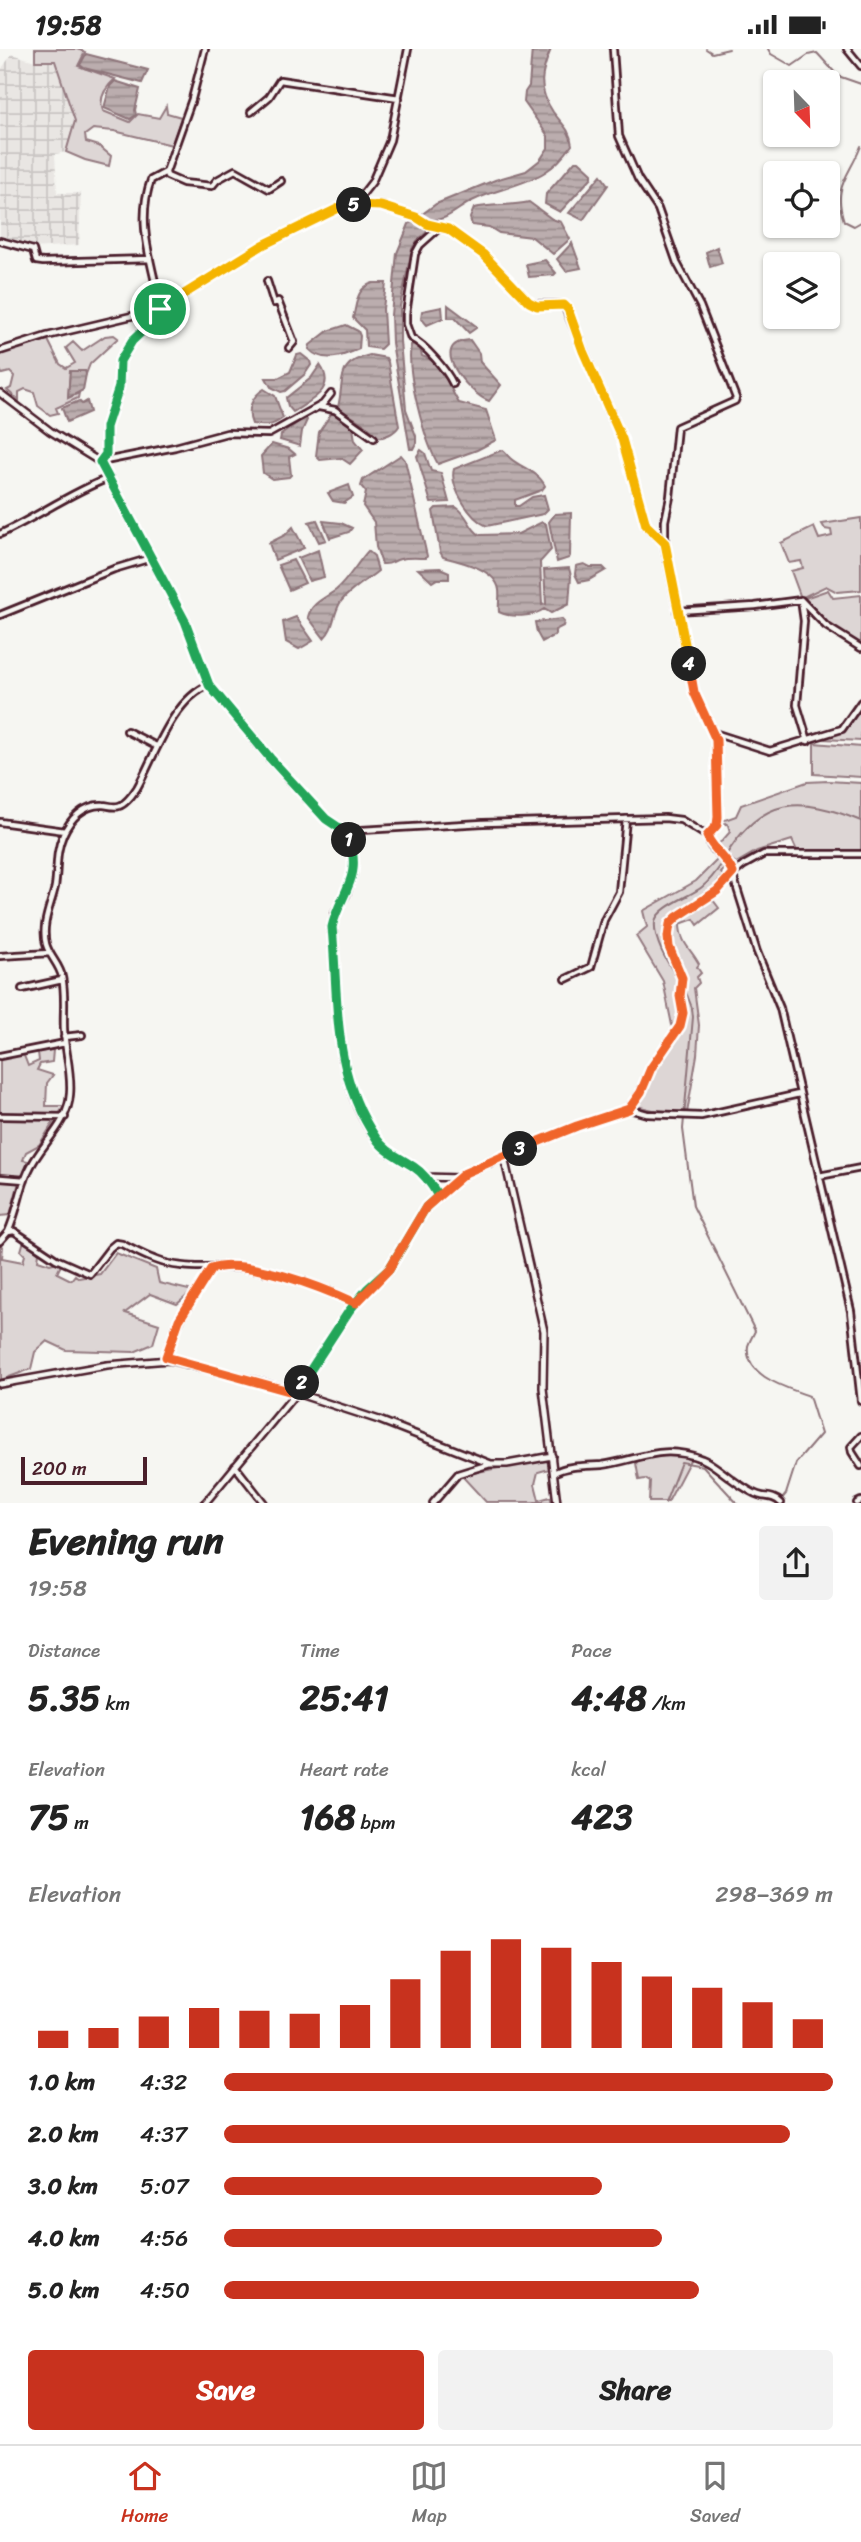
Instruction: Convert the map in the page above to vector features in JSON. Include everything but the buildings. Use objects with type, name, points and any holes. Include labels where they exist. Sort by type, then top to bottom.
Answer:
[{"type":"street","points":[[100,462],[106,454],[106,427],[119,387],[120,361],[132,341],[152,322],[160,309],[143,215],[145,195],[151,180],[166,172],[192,99],[205,49]]},
{"type":"street","points":[[354,205],[372,182],[390,140],[408,49]]},
{"type":"street","points":[[613,49],[619,136],[638,179],[657,209],[677,263],[700,306],[736,398],[731,403],[677,427],[665,543],[694,692],[716,740],[718,817],[717,825],[707,836]]},
{"type":"street","points":[[847,49],[861,67]]},
{"type":"street","points":[[251,112],[269,97],[280,81],[333,86],[399,98]]},
{"type":"street","points":[[166,172],[167,176],[183,183],[212,185],[235,170],[269,188],[281,181]]},
{"type":"street","points":[[0,351],[47,336],[160,309],[263,245],[341,207],[381,206],[448,229],[484,255],[529,302],[537,306],[564,305],[568,309],[583,351],[622,439],[646,525],[665,543]]},
{"type":"street","points":[[439,227],[420,245],[415,254],[406,324],[408,335],[419,342],[444,369],[453,384]]},
{"type":"street","points":[[0,241],[33,250],[36,261],[43,263],[150,259]]},
{"type":"street","points":[[267,281],[274,303],[278,301],[294,342],[289,348]]},
{"type":"street","points":[[0,393],[50,431],[100,462],[185,621],[209,685],[289,779],[326,819],[344,831],[353,853],[353,874],[346,895],[335,913],[332,927],[343,1067],[364,1118],[378,1142],[416,1168],[438,1196]]},
{"type":"street","points":[[100,462],[228,433],[269,434],[318,407],[328,400],[331,394]]},
{"type":"street","points":[[318,407],[335,410],[374,438]]},
{"type":"street","points":[[0,534],[109,478]]},
{"type":"street","points":[[0,615],[114,569],[151,558]]},
{"type":"street","points":[[677,611],[801,600]]},
{"type":"street","points":[[801,600],[826,626],[861,648]]},
{"type":"street","points":[[801,600],[804,621],[797,705],[808,741]]},
{"type":"street","points":[[8,1233],[24,1180],[38,1153],[65,1117],[70,1094],[62,980],[60,968],[46,944],[46,927],[55,886],[56,856],[65,831],[81,811],[93,805],[118,807],[128,800],[166,728],[186,703],[209,685]]},
{"type":"street","points":[[714,733],[770,751],[842,729],[861,702]]},
{"type":"street","points":[[127,731],[156,747]]},
{"type":"street","points":[[344,831],[626,819],[681,820],[707,836],[733,873],[757,952],[780,1008],[851,1311],[861,1401]]},
{"type":"street","points":[[566,979],[592,967],[604,920],[619,892],[626,819]]},
{"type":"street","points":[[0,822],[65,831]]},
{"type":"street","points":[[629,1109],[641,1092],[651,1068],[680,1026],[683,1013],[680,996],[682,978],[669,947],[670,924],[717,891],[733,873],[764,854],[861,854]]},
{"type":"street","points":[[0,956],[50,953]]},
{"type":"street","points":[[22,989],[62,980]]},
{"type":"street","points":[[0,1056],[82,1035]]},
{"type":"street","points":[[205,1503],[296,1393],[356,1303],[389,1269],[426,1207],[465,1173],[577,1126],[629,1109],[646,1114],[710,1115],[799,1094]]},
{"type":"street","points":[[0,1116],[65,1117]]},
{"type":"street","points":[[504,1157],[544,1331],[543,1388],[557,1503]]},
{"type":"street","points":[[819,1177],[861,1168]]},
{"type":"street","points":[[425,1177],[460,1178]]},
{"type":"street","points":[[0,1178],[24,1180]]},
{"type":"street","points":[[0,1241],[14,1231],[57,1259],[90,1274],[116,1244],[163,1262],[251,1269],[288,1277],[324,1288],[356,1303]]},
{"type":"street","points":[[168,1360],[167,1352],[179,1320],[213,1267]]},
{"type":"street","points":[[0,1384],[107,1365],[168,1360],[239,1376],[296,1393],[379,1420],[491,1464]]},
{"type":"street","points":[[861,1436],[851,1447],[861,1466]]},
{"type":"street","points":[[554,1473],[562,1468],[603,1465],[642,1457],[644,1454],[667,1452],[705,1459],[727,1477],[757,1495],[775,1498],[782,1503]]},
{"type":"street","points":[[433,1503],[458,1474],[491,1464],[552,1456]]},
{"type":"street","points":[[235,1466],[264,1503]]},
{"type":"shaded area","points":[[35,49],[77,49],[85,52],[78,66],[115,79],[104,93],[103,111],[130,122],[138,114],[159,118],[166,106],[167,113],[181,117],[172,145],[114,131],[93,129],[85,135],[86,142],[99,146],[111,156],[109,166],[66,152],[75,121],[55,61],[35,61]]},
{"type":"shaded area","points":[[532,49],[551,49],[543,73],[543,88],[548,103],[567,131],[572,145],[549,170],[481,197],[446,217],[428,220],[424,225],[427,232],[412,249],[400,306],[406,409],[416,436],[416,443],[413,449],[410,449],[392,343],[391,315],[397,253],[409,224],[436,204],[495,180],[526,171],[540,160],[548,148],[548,136],[524,102],[529,86]]},
{"type":"shaded area","points":[[12,54],[35,61],[55,60],[75,121],[66,152],[55,154],[57,193],[81,193],[79,245],[33,248],[0,238],[0,71]]},
{"type":"shaded area","points":[[86,54],[148,70],[142,83],[84,68],[80,65]]},
{"type":"shaded area","points":[[115,81],[140,89],[136,115],[130,119],[104,108],[110,86]]},
{"type":"shaded area","points":[[575,161],[579,161],[592,173],[592,177],[560,212],[545,204],[546,194]]},
{"type":"shaded area","points":[[601,175],[608,185],[583,220],[569,213]]},
{"type":"shaded area","points":[[529,202],[552,219],[561,222],[570,239],[553,254],[532,237],[499,233],[489,227],[472,225],[470,218],[474,208]]},
{"type":"shaded area","points":[[572,243],[581,268],[566,271],[557,259]]},
{"type":"shaded area","points":[[717,247],[722,263],[710,267],[706,252]]},
{"type":"shaded area","points":[[545,260],[556,273],[529,277],[526,264]]},
{"type":"shaded area","points":[[373,283],[386,283],[383,309],[385,344],[380,349],[366,347],[365,330],[353,318],[360,292]]},
{"type":"shaded area","points":[[448,305],[476,328],[469,333],[455,318],[448,318]]},
{"type":"shaded area","points":[[442,307],[443,318],[427,325],[421,318],[422,311]]},
{"type":"shaded area","points":[[346,325],[358,331],[359,349],[340,356],[327,357],[315,354],[309,349],[310,345],[328,331]]},
{"type":"shaded area","points":[[114,335],[118,338],[90,364],[86,374],[85,371],[70,371],[68,398],[79,393],[78,398],[56,408],[58,413],[50,415],[38,406],[34,392],[25,389],[19,392],[19,401],[7,390],[11,388],[14,376],[10,372],[2,374],[0,354],[48,340],[60,364],[66,368],[75,363],[66,348],[73,342],[82,351],[105,336]]},
{"type":"shaded area","points":[[470,340],[479,353],[480,362],[501,385],[489,401],[471,389],[455,369],[451,359],[451,350],[457,343]]},
{"type":"shaded area","points":[[414,344],[420,349],[422,356],[440,369],[459,403],[486,410],[496,440],[438,464],[417,406],[410,357],[411,345]]},
{"type":"shaded area","points":[[301,354],[311,365],[305,374],[285,391],[271,387],[266,378],[278,378],[290,372],[297,355]]},
{"type":"shaded area","points":[[370,355],[386,358],[388,362],[399,426],[383,437],[377,437],[338,407],[346,368],[359,358]]},
{"type":"shaded area","points":[[320,365],[325,374],[324,388],[293,412],[286,398],[311,378]]},
{"type":"shaded area","points":[[70,371],[85,371],[86,374],[83,390],[68,398]]},
{"type":"shaded area","points":[[264,389],[275,396],[283,418],[268,425],[252,424],[251,404],[256,395]]},
{"type":"shaded area","points":[[79,401],[82,404],[87,401],[90,412],[67,422],[62,408]]},
{"type":"shaded area","points":[[331,414],[335,414],[353,428],[355,440],[363,450],[350,464],[341,458],[320,460],[316,456],[319,432]]},
{"type":"shaded area","points":[[305,417],[307,420],[300,446],[280,440],[281,435]]},
{"type":"shaded area","points":[[272,444],[289,449],[295,454],[289,457],[289,477],[272,479],[263,473],[261,456]]},
{"type":"shaded area","points":[[421,450],[425,453],[431,471],[441,473],[449,502],[431,503],[417,456]]},
{"type":"shaded area","points":[[502,450],[538,477],[545,486],[542,490],[515,500],[515,506],[532,497],[544,495],[548,509],[543,514],[487,526],[474,517],[462,501],[453,476],[454,469]]},
{"type":"shaded area","points":[[401,455],[405,460],[427,556],[403,558],[382,564],[376,547],[374,522],[363,506],[366,492],[361,486],[363,480]]},
{"type":"shaded area","points":[[349,485],[353,497],[344,503],[333,501],[328,493]]},
{"type":"shaded area","points":[[456,507],[480,535],[518,534],[542,522],[546,524],[551,550],[540,562],[542,605],[546,604],[544,570],[569,568],[569,604],[551,613],[544,609],[522,616],[499,612],[499,590],[491,577],[476,567],[443,557],[440,552],[433,511],[436,508]]},
{"type":"shaded area","points":[[571,513],[570,556],[557,562],[549,522],[555,514]]},
{"type":"shaded area","points":[[861,518],[861,590],[837,592],[826,586],[801,598],[791,571],[803,568],[801,561],[789,563],[781,543],[814,527],[819,539],[832,536],[831,530],[825,529],[822,524]]},
{"type":"shaded area","points":[[317,520],[326,540],[319,542],[309,522]]},
{"type":"shaded area","points":[[323,521],[341,523],[352,528],[349,532],[330,538]]},
{"type":"shaded area","points":[[293,527],[304,548],[275,560],[269,543],[285,535]]},
{"type":"shaded area","points":[[318,550],[324,577],[309,581],[298,558]]},
{"type":"shaded area","points":[[368,551],[374,556],[378,571],[343,599],[324,638],[308,617],[310,612],[315,604],[340,586]]},
{"type":"shaded area","points":[[293,560],[305,583],[289,590],[278,565]]},
{"type":"shaded area","points":[[584,564],[603,567],[606,570],[589,580],[579,582],[575,574],[576,566]]},
{"type":"shaded area","points":[[440,568],[449,572],[449,579],[432,582],[418,569]]},
{"type":"shaded area","points":[[828,590],[833,598],[861,595],[861,645],[826,625],[802,599]]},
{"type":"shaded area","points":[[296,617],[313,641],[299,649],[286,642],[283,622]]},
{"type":"shaded area","points":[[561,619],[563,626],[555,630],[555,635],[542,642],[535,622]]},
{"type":"shaded area","points":[[861,709],[861,741],[823,739],[845,730]]},
{"type":"shaded area","points":[[814,743],[861,747],[861,777],[814,774]]},
{"type":"shaded area","points":[[807,782],[861,783],[861,850],[797,851],[792,840],[757,851],[736,863],[714,846],[730,832],[728,825],[722,821],[736,816],[741,805]]},
{"type":"shaded area","points":[[719,858],[726,867],[721,873],[731,880],[713,900],[719,908],[698,925],[694,919],[680,924],[682,936],[699,964],[697,967],[701,973],[697,977],[699,983],[694,988],[699,1025],[687,1113],[636,1106],[659,1061],[675,1040],[663,981],[636,936],[647,927],[643,911],[696,881]]},
{"type":"shaded area","points":[[53,1050],[52,1062],[40,1064],[37,1070],[53,1075],[47,1083],[46,1106],[64,1106],[39,1145],[26,1152],[23,1160],[28,1161],[23,1178],[0,1176],[0,1057],[23,1053],[28,1066],[39,1061],[38,1052]]},
{"type":"shaded area","points":[[0,1181],[19,1182],[10,1215],[0,1216]]},
{"type":"shaded area","points":[[24,1240],[39,1253],[38,1260],[50,1264],[57,1262],[61,1265],[57,1273],[71,1280],[75,1275],[79,1278],[100,1274],[116,1253],[156,1269],[159,1283],[193,1291],[177,1304],[150,1294],[125,1313],[159,1324],[153,1344],[134,1352],[66,1350],[47,1341],[35,1352],[31,1369],[1,1380],[0,1247],[3,1247],[2,1258],[23,1262],[25,1255],[21,1251]]},
{"type":"shaded area","points":[[644,1454],[678,1454],[690,1460],[668,1502],[649,1502],[650,1482],[639,1480],[636,1463]]},
{"type":"shaded area","points":[[547,1459],[549,1469],[538,1472],[535,1484],[539,1500],[550,1497],[552,1502],[486,1502],[461,1475]]},
{"type":"waterway","points":[[706,49],[712,53],[729,49]]},
{"type":"waterway","points":[[768,49],[771,54],[792,66],[808,55],[817,53],[838,76],[861,84]]},
{"type":"waterway","points":[[861,146],[844,182],[840,199],[844,221],[854,226],[861,222]]},
{"type":"waterway","points":[[725,857],[753,822],[768,812],[784,807],[819,807],[861,821]]},
{"type":"waterway","points":[[680,982],[659,946],[655,922],[662,911],[705,884],[723,862]]},
{"type":"waterway","points":[[684,987],[693,1017],[683,1129],[693,1206],[755,1331],[748,1346],[753,1366],[769,1380],[809,1396],[821,1434],[796,1463],[782,1499]]},
{"type":"waterway","points":[[665,1503],[681,1462],[703,1466],[737,1503]]},
{"type":"route","points":[[160,309],[159,314],[123,353],[119,387],[106,427],[106,454],[100,462],[185,621],[209,685],[270,758],[326,819],[344,831],[349,841],[353,853],[353,874],[346,895],[335,913],[332,927],[343,1067],[364,1118],[378,1142],[416,1168],[432,1184],[438,1196],[416,1221],[389,1269],[367,1289],[356,1303],[349,1311],[296,1393],[168,1360],[166,1357],[179,1320],[211,1269],[251,1269],[288,1277],[324,1288],[356,1303],[389,1269],[405,1243],[416,1221],[426,1207],[438,1196],[453,1185],[465,1173],[527,1145],[629,1109],[635,1104],[651,1068],[673,1039],[683,1013],[680,996],[681,971],[669,947],[670,924],[693,906],[709,898],[733,873],[727,862],[711,846],[707,836],[717,825],[718,817],[716,740],[694,692],[665,543],[646,525],[622,439],[564,305],[556,303],[537,306],[529,302],[484,255],[448,229],[381,206],[357,205],[341,207],[263,245],[160,309]]}]
